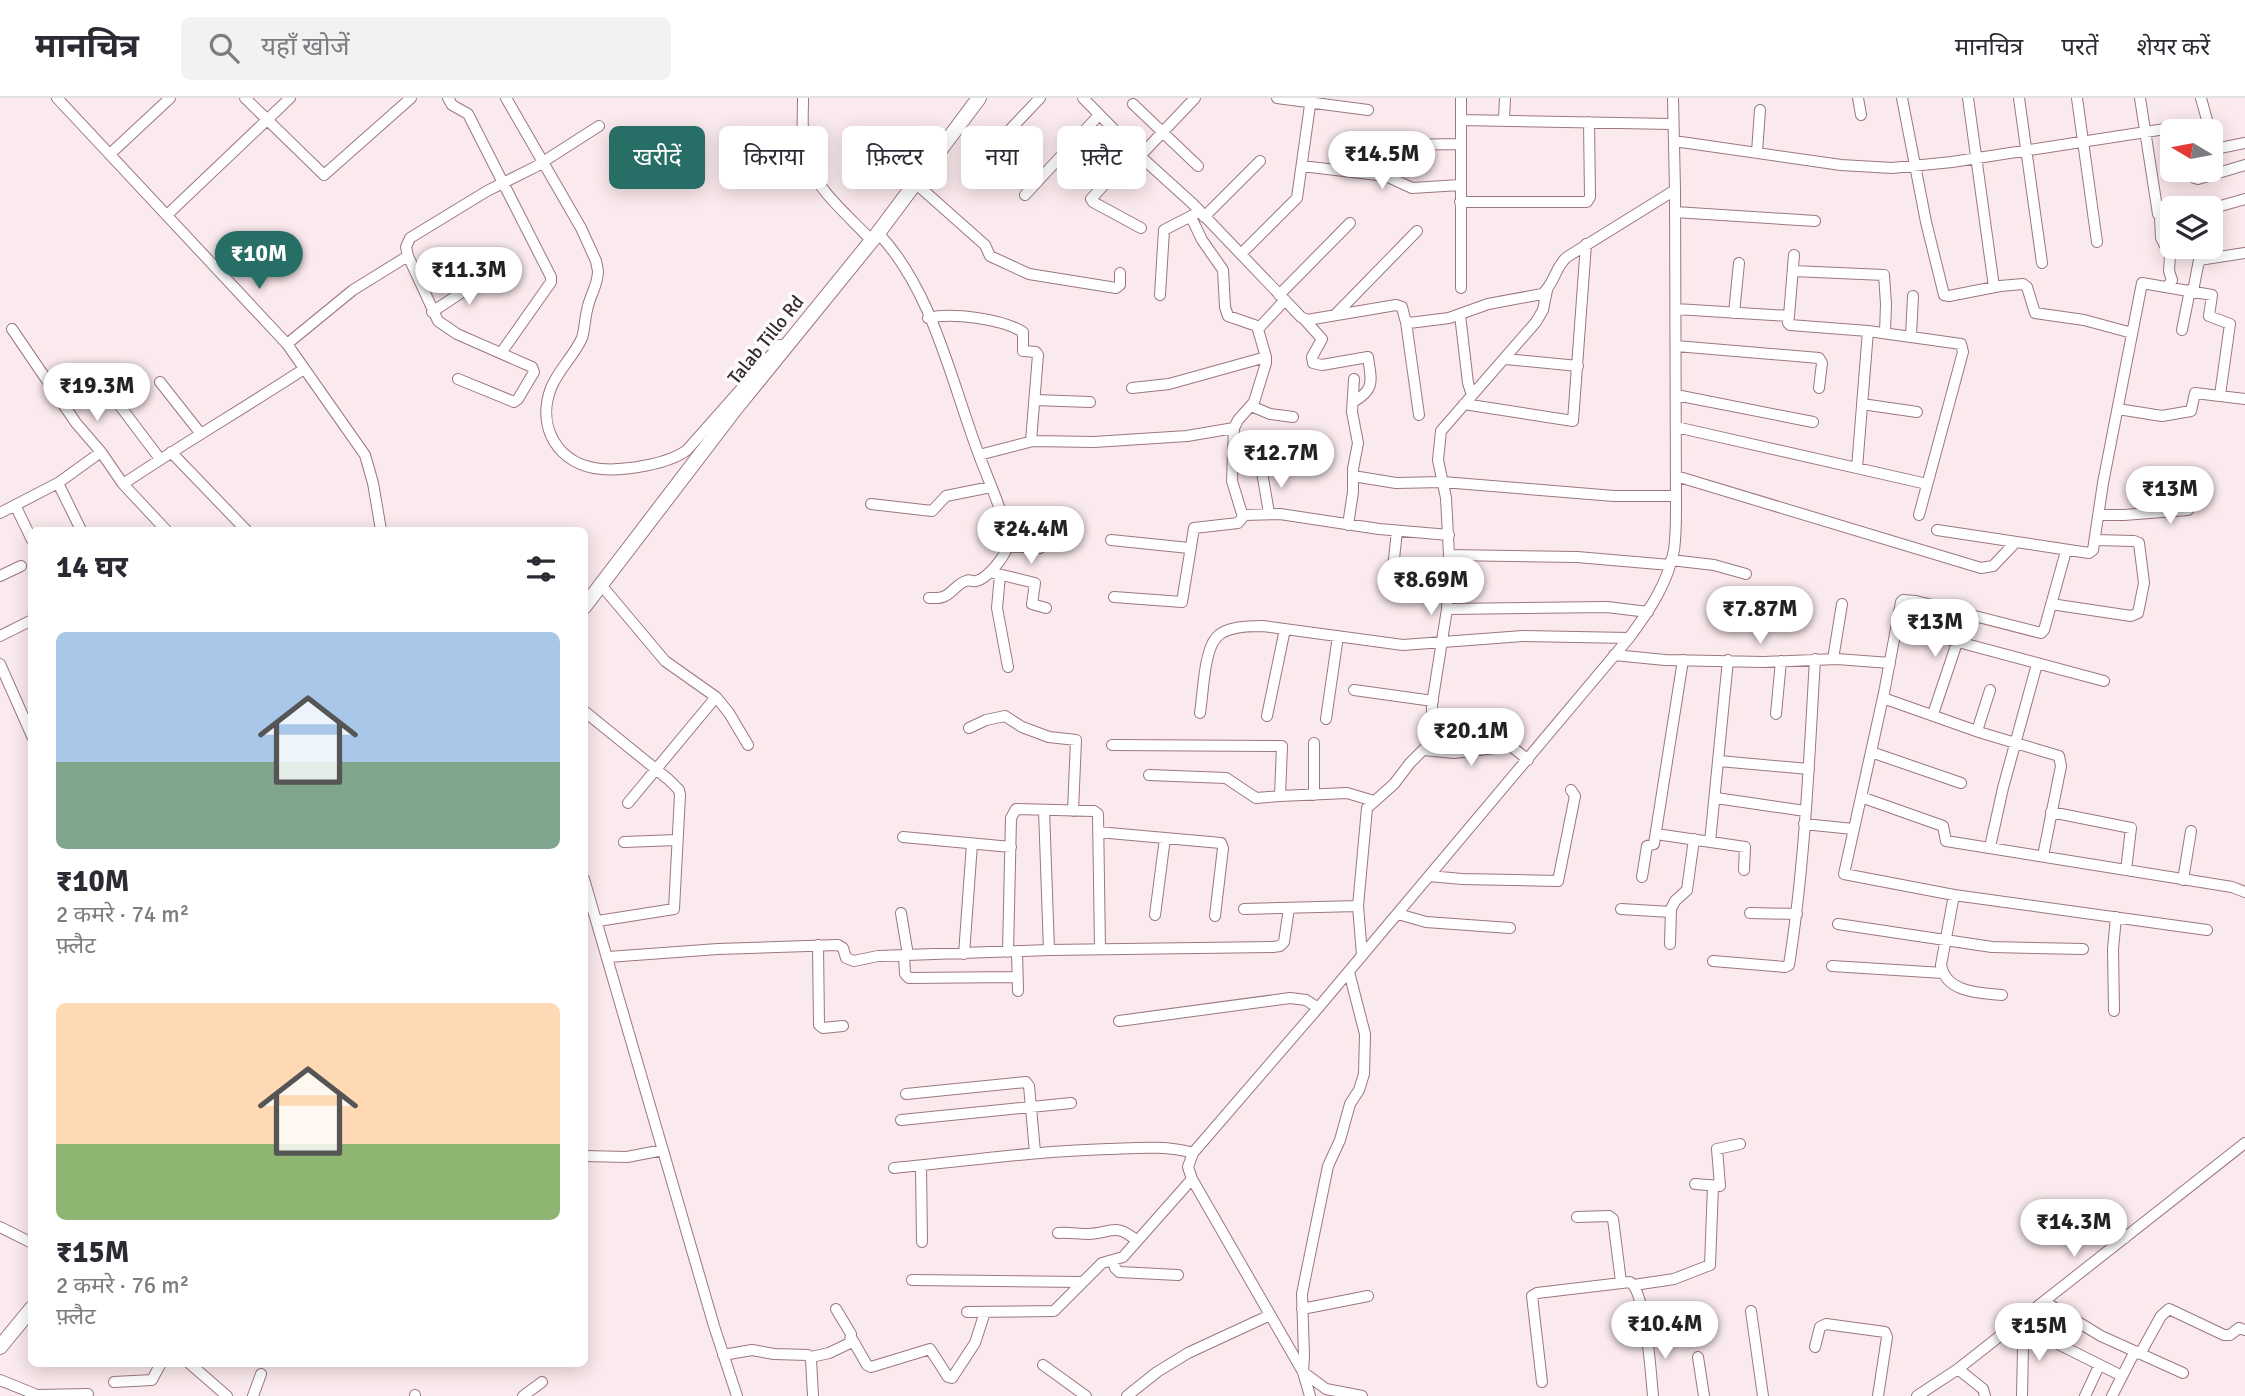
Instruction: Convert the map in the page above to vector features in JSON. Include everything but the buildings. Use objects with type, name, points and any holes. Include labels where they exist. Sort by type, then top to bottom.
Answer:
[{"type":"main road","name":"Talab Tillo Rd","points":[[947,139],[979,98]]},
{"type":"main road","name":"Talab Tillo Rd","points":[[588,602],[683,476],[874,237],[909,189]]},
{"type":"main road","points":[[0,1347],[28,1313]]},
{"type":"street","points":[[57,98],[286,344],[365,455],[373,483],[380,527]]},
{"type":"street","points":[[110,154],[170,98]]},
{"type":"street","points":[[245,98],[324,175],[411,98]]},
{"type":"street","points":[[167,215],[290,98]]},
{"type":"street","points":[[448,98],[452,105],[468,114],[551,279],[500,353]]},
{"type":"street","points":[[506,98],[539,164],[581,228],[598,271],[582,337],[571,359],[552,385],[548,401],[549,434],[560,451],[578,462],[603,469],[656,463],[678,457],[777,347],[801,327]]},
{"type":"street","points":[[803,98],[804,144],[812,173],[819,184],[897,256],[907,272],[952,374],[1003,520],[1007,546],[995,573],[998,614],[1007,667]]},
{"type":"street","points":[[1013,126],[1040,98]]},
{"type":"street","points":[[1083,98],[1096,119],[1104,126]]},
{"type":"street","points":[[1146,146],[1195,98]]},
{"type":"street","points":[[1278,98],[1311,100],[1368,110]]},
{"type":"street","points":[[1461,98],[1461,288]]},
{"type":"street","points":[[1504,120],[1505,98]]},
{"type":"street","points":[[1310,1396],[1303,1372],[1268,1316],[1192,1179],[1188,1167],[1193,1153],[1619,656],[1648,612],[1675,562],[1676,496],[1680,477],[1681,212],[1675,190],[1679,142],[1672,124],[1672,98]]},
{"type":"street","points":[[1858,98],[1861,115]]},
{"type":"street","points":[[1902,98],[1944,295],[2023,284],[2027,287],[2035,313],[2084,320],[2132,333]]},
{"type":"street","points":[[1968,98],[1994,287]]},
{"type":"street","points":[[2019,98],[2042,263]]},
{"type":"street","points":[[2077,98],[2098,242]]},
{"type":"street","points":[[2140,98],[2160,216]]},
{"type":"street","points":[[2201,98],[2207,119]]},
{"type":"street","points":[[1241,254],[1295,202],[1311,100]]},
{"type":"street","points":[[1133,104],[1198,166]]},
{"type":"street","points":[[1757,152],[1760,110]]},
{"type":"street","points":[[1025,195],[1096,119]]},
{"type":"street","points":[[1461,120],[1672,124]]},
{"type":"street","points":[[1460,202],[1587,202],[1590,197],[1589,122]]},
{"type":"street","points":[[458,379],[511,402],[516,401],[533,374],[533,369],[447,329],[438,321],[408,256],[406,247],[410,238],[523,174],[599,126]]},
{"type":"street","points":[[1679,142],[1859,167],[1916,166],[2160,131]]},
{"type":"street","points":[[2223,147],[2245,143]]},
{"type":"street","points":[[1396,145],[1460,144]]},
{"type":"street","points":[[1160,295],[1164,230],[1197,215],[1260,160]]},
{"type":"street","points":[[1146,162],[1197,215],[1241,254],[1322,339],[1312,357],[1313,363],[1322,365],[1368,356],[1370,386],[1366,394],[1353,402]]},
{"type":"street","points":[[2223,171],[2245,165]]},
{"type":"street","points":[[1302,166],[1386,176],[1412,188],[1460,185]]},
{"type":"street","points":[[922,189],[985,245],[990,256],[1023,272],[1115,288],[1120,285],[1120,273]]},
{"type":"street","points":[[1099,189],[1091,200],[1141,228]]},
{"type":"street","points":[[1362,955],[1358,906],[1367,813],[1374,801],[1431,745],[1433,737],[1433,701],[1447,609],[1449,555],[1443,482],[1438,460],[1438,439],[1444,424],[1506,359],[1541,315],[1547,290],[1561,261],[1675,190]]},
{"type":"street","points":[[2223,205],[2245,199]]},
{"type":"street","points":[[1681,212],[1815,221]]},
{"type":"street","points":[[1114,597],[1182,603],[1189,548],[1195,526],[1238,523],[1243,519],[1232,481],[1234,428],[1238,419],[1251,406],[1266,357],[1257,326],[1228,316],[1223,270],[1202,240],[1197,215]]},
{"type":"street","points":[[1258,330],[1282,297],[1350,223]]},
{"type":"street","points":[[1335,315],[1417,231]]},
{"type":"street","points":[[1464,404],[1571,422],[1578,366],[1586,244]]},
{"type":"street","points":[[2182,330],[2199,260],[2245,253]]},
{"type":"street","points":[[1794,255],[1788,323],[1790,325],[1911,336],[1963,346],[1919,516]]},
{"type":"street","points":[[286,344],[353,290],[408,256]]},
{"type":"street","points":[[2168,286],[2172,280],[2170,259]]},
{"type":"street","points":[[1734,313],[1739,263]]},
{"type":"street","points":[[1793,271],[1884,275],[1885,333]]},
{"type":"street","points":[[432,312],[488,275]]},
{"type":"street","points":[[1937,530],[2066,551],[2089,553],[2093,550],[2142,283],[2211,293],[2209,316],[2230,324],[2220,395]]},
{"type":"street","points":[[1406,322],[1438,320],[1488,304],[1539,295],[1547,290]]},
{"type":"street","points":[[1911,336],[1913,296]]},
{"type":"street","points":[[1304,319],[1396,305],[1402,307],[1419,415]]},
{"type":"street","points":[[1680,309],[1789,316]]},
{"type":"street","points":[[928,318],[940,315],[956,316],[1021,330],[1024,334],[1023,351],[1036,352],[1038,355],[1031,441]]},
{"type":"street","points":[[1460,315],[1468,383],[1472,395]]},
{"type":"street","points":[[12,329],[61,403],[123,484],[163,527]]},
{"type":"street","points":[[1857,468],[1868,331]]},
{"type":"street","points":[[1681,346],[1819,358],[1822,363],[1819,388]]},
{"type":"street","points":[[1132,388],[1169,384],[1266,357]]},
{"type":"street","points":[[1506,359],[1578,366]]},
{"type":"street","points":[[123,484],[304,369]]},
{"type":"street","points":[[1348,524],[1358,438],[1353,416],[1354,379]]},
{"type":"street","points":[[160,382],[201,433]]},
{"type":"street","points":[[2118,409],[2165,415],[2190,411],[2195,393],[2245,398]]},
{"type":"street","points":[[111,394],[160,459]]},
{"type":"street","points":[[1680,396],[1813,422]]},
{"type":"street","points":[[1035,400],[1090,402]]},
{"type":"street","points":[[1862,404],[1917,412]]},
{"type":"street","points":[[1251,406],[1270,414],[1293,417]]},
{"type":"street","points":[[979,455],[1031,441],[1094,442],[1186,436],[1234,428]]},
{"type":"street","points":[[1680,428],[1927,484]]},
{"type":"street","points":[[0,513],[58,483],[101,452]]},
{"type":"street","points":[[170,452],[243,527]]},
{"type":"street","points":[[1262,472],[1269,513]]},
{"type":"street","points":[[1353,476],[1396,483],[1443,482],[1614,496],[1676,496]]},
{"type":"street","points":[[1680,477],[1981,568],[1993,566],[2014,544]]},
{"type":"street","points":[[2098,515],[2188,510],[2193,479]]},
{"type":"street","points":[[58,483],[80,527]]},
{"type":"street","points":[[871,504],[932,511],[946,496],[991,487]]},
{"type":"street","points":[[15,505],[28,532]]},
{"type":"street","points":[[1243,515],[1269,513],[1397,531],[1449,535]]},
{"type":"street","points":[[1392,577],[1397,531]]},
{"type":"street","points":[[1111,540],[1189,548]]},
{"type":"street","points":[[2051,604],[2132,616],[2138,613],[2144,583],[2140,543],[2095,540]]},
{"type":"street","points":[[1007,546],[1040,548]]},
{"type":"street","points":[[2066,551],[2041,633],[1967,613],[1903,600],[1899,607],[1883,698],[1845,875],[1954,895],[2207,930]]},
{"type":"street","points":[[1449,555],[1675,562],[1714,565],[1746,574]]},
{"type":"street","points":[[0,576],[21,566]]},
{"type":"street","points":[[929,598],[943,597],[965,581],[978,580],[995,573],[1035,583],[1032,604],[1046,608]]},
{"type":"street","points":[[602,586],[664,661],[716,697],[736,723],[748,745]]},
{"type":"street","points":[[1833,659],[1842,604]]},
{"type":"street","points":[[1447,609],[1600,607],[1648,612]]},
{"type":"street","points":[[1933,715],[1967,613]]},
{"type":"street","points":[[0,636],[28,622]]},
{"type":"street","points":[[1200,713],[1214,639],[1225,632],[1249,626],[1403,645],[1523,636],[1629,638]]},
{"type":"street","points":[[1267,716],[1285,629]]},
{"type":"street","points":[[1921,632],[2104,681]]},
{"type":"street","points":[[1326,719],[1338,636]]},
{"type":"street","points":[[1619,656],[1683,660],[1873,660],[1889,663]]},
{"type":"street","points":[[1713,961],[1787,967],[1797,914],[1815,659]]},
{"type":"street","points":[[1643,877],[1647,846],[1654,845],[1683,660]]},
{"type":"street","points":[[1710,842],[1728,660]]},
{"type":"street","points":[[1776,714],[1781,661]]},
{"type":"street","points":[[0,664],[28,727]]},
{"type":"street","points":[[1990,847],[2014,743],[2037,664]]},
{"type":"street","points":[[1353,690],[1433,701]]},
{"type":"street","points":[[1977,731],[1990,690]]},
{"type":"street","points":[[628,803],[716,697]]},
{"type":"street","points":[[1883,698],[2061,758],[2043,856]]},
{"type":"street","points":[[588,714],[679,790],[676,902],[673,911],[598,921]]},
{"type":"street","points":[[969,728],[986,720],[1005,716],[1022,727],[1054,739],[1076,740],[1073,811]]},
{"type":"street","points":[[1314,743],[1314,795]]},
{"type":"street","points":[[1112,745],[1282,746],[1280,796]]},
{"type":"street","points":[[1424,750],[1464,753],[1509,746],[1528,760]]},
{"type":"street","points":[[1871,752],[1961,783]]},
{"type":"street","points":[[1719,761],[1809,769]]},
{"type":"street","points":[[1149,775],[1226,778],[1256,798],[1352,794],[1374,801]]},
{"type":"street","points":[[1429,876],[1558,881],[1575,796],[1570,790]]},
{"type":"street","points":[[1861,797],[1943,826],[1946,841],[2232,887],[2245,892]]},
{"type":"street","points":[[1716,798],[1805,811]]},
{"type":"street","points":[[1018,991],[1012,951],[1011,818],[1014,810],[1096,812],[1100,949]]},
{"type":"street","points":[[1044,810],[1049,950]]},
{"type":"street","points":[[2051,812],[2131,828],[2126,870]]},
{"type":"street","points":[[1804,824],[1853,829]]},
{"type":"street","points":[[2183,880],[2191,831]]},
{"type":"street","points":[[1098,832],[1218,842],[1222,845],[1215,916]]},
{"type":"street","points":[[1656,834],[1745,847],[1744,870]]},
{"type":"street","points":[[903,837],[1011,847]]},
{"type":"street","points":[[1155,915],[1165,838]]},
{"type":"street","points":[[1670,944],[1671,912],[1675,901],[1687,890],[1694,839]]},
{"type":"street","points":[[624,842],[677,840]]},
{"type":"street","points":[[964,954],[972,844]]},
{"type":"street","points":[[588,890],[737,1396]]},
{"type":"street","points":[[1954,895],[1941,965],[1943,973],[1960,989],[2002,995]]},
{"type":"street","points":[[1244,909],[1358,906]]},
{"type":"street","points":[[608,957],[818,945],[840,945],[846,958],[852,961],[871,956],[1012,951],[1280,946],[1284,942],[1289,908]]},
{"type":"street","points":[[1621,909],[1671,912]]},
{"type":"street","points":[[901,913],[906,956],[905,974],[909,978],[1017,977]]},
{"type":"street","points":[[1398,914],[1442,925],[1510,928]]},
{"type":"street","points":[[1750,914],[1797,914]]},
{"type":"street","points":[[2114,1011],[2113,949],[2116,917]]},
{"type":"street","points":[[1838,924],[1992,947],[2083,949]]},
{"type":"street","points":[[818,945],[819,1025],[823,1028],[843,1026]]},
{"type":"street","points":[[1832,966],[1943,973]]},
{"type":"street","points":[[1303,1372],[1302,1309],[1305,1279],[1328,1166],[1340,1140],[1350,1104],[1359,1090],[1364,1074],[1366,1034],[1349,972]]},
{"type":"street","points":[[1119,1021],[1290,998],[1306,1000],[1318,1008]]},
{"type":"street","points":[[906,1094],[1024,1082],[1029,1086],[1035,1152]]},
{"type":"street","points":[[901,1120],[1071,1103]]},
{"type":"street","points":[[1917,1396],[1963,1374],[2049,1306],[2125,1238],[2245,1143]]},
{"type":"street","points":[[1695,1184],[1719,1187],[1721,1184],[1717,1149],[1740,1144]]},
{"type":"street","points":[[894,1168],[1035,1152],[1154,1147],[1193,1153]]},
{"type":"street","points":[[588,1156],[627,1157],[663,1150]]},
{"type":"street","points":[[921,1166],[922,1242]]},
{"type":"street","points":[[967,1312],[1049,1312],[1059,1307],[1102,1263],[1123,1257],[1192,1179]]},
{"type":"street","points":[[1542,1382],[1532,1296],[1537,1293],[1621,1282],[1634,1285],[1674,1279],[1710,1265],[1713,1186]]},
{"type":"street","points":[[1577,1217],[1609,1216],[1614,1219],[1621,1282]]},
{"type":"street","points":[[2062,1217],[2125,1238]]},
{"type":"street","points":[[0,1227],[28,1241]]},
{"type":"street","points":[[1058,1233],[1088,1234],[1117,1229],[1128,1233],[1136,1241]]},
{"type":"street","points":[[1112,1260],[1119,1272],[1178,1275]]},
{"type":"street","points":[[912,1280],[1082,1282]]},
{"type":"street","points":[[1634,1285],[1646,1329],[1653,1396]]},
{"type":"street","points":[[1302,1309],[1368,1296]]},
{"type":"street","points":[[2049,1306],[2101,1336],[2183,1373]]},
{"type":"street","points":[[836,1309],[869,1367],[879,1367],[903,1356],[930,1349],[948,1377],[952,1378],[977,1338],[985,1312]]},
{"type":"street","points":[[2112,1396],[2161,1316],[2169,1309],[2224,1335],[2230,1335],[2236,1329],[2245,1330]]},
{"type":"street","points":[[1751,1311],[1763,1396]]},
{"type":"street","points":[[1127,1396],[1157,1372],[1188,1353],[1268,1316]]},
{"type":"street","points":[[1815,1347],[1820,1327],[1826,1324],[1885,1332],[1887,1337],[1878,1396]]},
{"type":"street","points":[[2021,1328],[2122,1376]]},
{"type":"street","points":[[2021,1328],[2024,1360],[2022,1396]]},
{"type":"street","points":[[723,1355],[752,1350],[811,1357],[833,1352],[852,1339]]},
{"type":"street","points":[[811,1357],[813,1396]]},
{"type":"street","points":[[1698,1357],[1704,1396]]},
{"type":"street","points":[[1043,1365],[1086,1396]]},
{"type":"street","points":[[2085,1396],[2099,1366]]},
{"type":"street","points":[[114,1382],[152,1380],[159,1367]]},
{"type":"street","points":[[194,1367],[227,1396]]},
{"type":"street","points":[[1303,1372],[1326,1389],[1362,1396]]},
{"type":"street","points":[[253,1396],[261,1374]]},
{"type":"street","points":[[1963,1374],[1983,1390],[1985,1396]]},
{"type":"street","points":[[0,1380],[37,1395],[88,1394]]},
{"type":"street","points":[[523,1396],[542,1382]]}]
